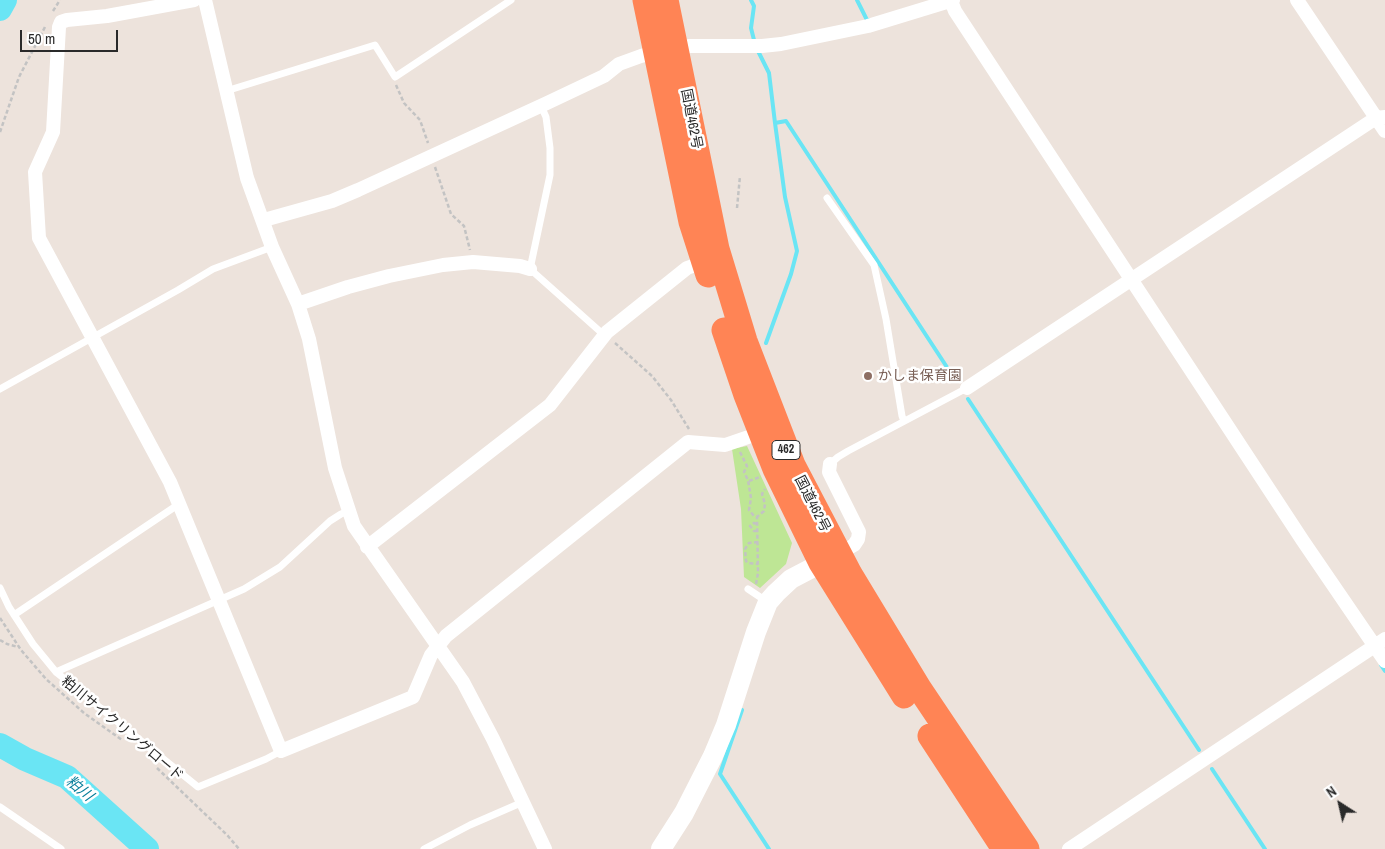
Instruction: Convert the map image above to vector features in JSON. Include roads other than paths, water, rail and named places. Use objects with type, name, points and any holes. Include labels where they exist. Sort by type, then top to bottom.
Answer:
[{"type":"highway","name":"国道462号","points":[[645,0],[666,50],[717,249],[745,341],[829,559],[858,625],[1004,849]]},
{"type":"highway","name":"国道462号","points":[[666,0],[666,50],[691,222],[728,343],[753,442],[775,469],[829,559],[919,688],[1027,849]]},
{"type":"street","points":[[194,0],[62,22],[59,27],[53,132],[35,172],[39,238],[170,482],[281,751],[413,697],[431,656],[446,636],[688,442],[725,445],[753,442]]},
{"type":"street","points":[[205,0],[247,178],[264,220],[272,247],[298,304],[310,339],[335,468],[354,526],[462,682],[524,802],[545,849]]},
{"type":"street","points":[[264,220],[341,197],[604,76],[619,64],[666,50],[708,45],[762,46],[781,44],[868,26],[952,0],[955,11],[1303,541],[1380,642],[1385,661]]},
{"type":"street","points":[[1297,0],[1381,117],[1385,131]]},
{"type":"street","points":[[967,388],[1131,278],[1381,117]]},
{"type":"street","points":[[298,304],[348,287],[443,265],[473,262],[520,266],[530,269]]},
{"type":"street","points":[[367,547],[550,405],[604,336],[687,268],[704,262]]},
{"type":"street","points":[[661,849],[684,813],[713,756],[726,725],[756,632],[768,602],[792,579],[854,545],[858,540],[859,532],[829,472],[830,464]]},
{"type":"street","points":[[1069,849],[1380,642]]},
{"type":"lane","points":[[226,91],[375,44],[395,76],[511,0]]},
{"type":"lane","points":[[541,106],[546,117],[550,148],[550,175],[530,269],[604,336]]},
{"type":"lane","points":[[828,198],[874,265],[886,319],[904,421]]},
{"type":"lane","points":[[0,388],[213,269],[272,247]]},
{"type":"lane","points":[[830,464],[838,457],[967,388]]},
{"type":"lane","points":[[14,615],[178,504]]},
{"type":"lane","points":[[56,672],[244,589],[280,567],[330,521],[349,511]]},
{"type":"lane","points":[[0,588],[14,615],[33,644],[56,672],[198,787],[281,751]]},
{"type":"lane","points":[[748,589],[755,596],[768,602]]},
{"type":"lane","points":[[424,849],[470,825],[524,802]]},
{"type":"lane","points":[[0,808],[61,849]]},
{"type":"waterway","name":"粕川","points":[[0,9],[5,0]]},
{"type":"waterway","points":[[751,0],[754,6],[751,28],[754,40]]},
{"type":"waterway","points":[[857,0],[867,20],[870,20]]},
{"type":"waterway","points":[[758,51],[769,73],[775,123],[786,121],[956,381]]},
{"type":"waterway","points":[[766,343],[791,274],[797,251],[785,197],[775,123]]},
{"type":"waterway","points":[[968,399],[1199,750]]},
{"type":"waterway","points":[[1381,665],[1385,671]]},
{"type":"waterway","points":[[742,710],[720,774],[769,849]]},
{"type":"waterway","name":"粕川","points":[[0,745],[25,759],[67,777],[147,849]]},
{"type":"waterway","points":[[1212,769],[1265,849]]},
{"type":"place","name":"かしま保育園","points":[[868,376]]}]
